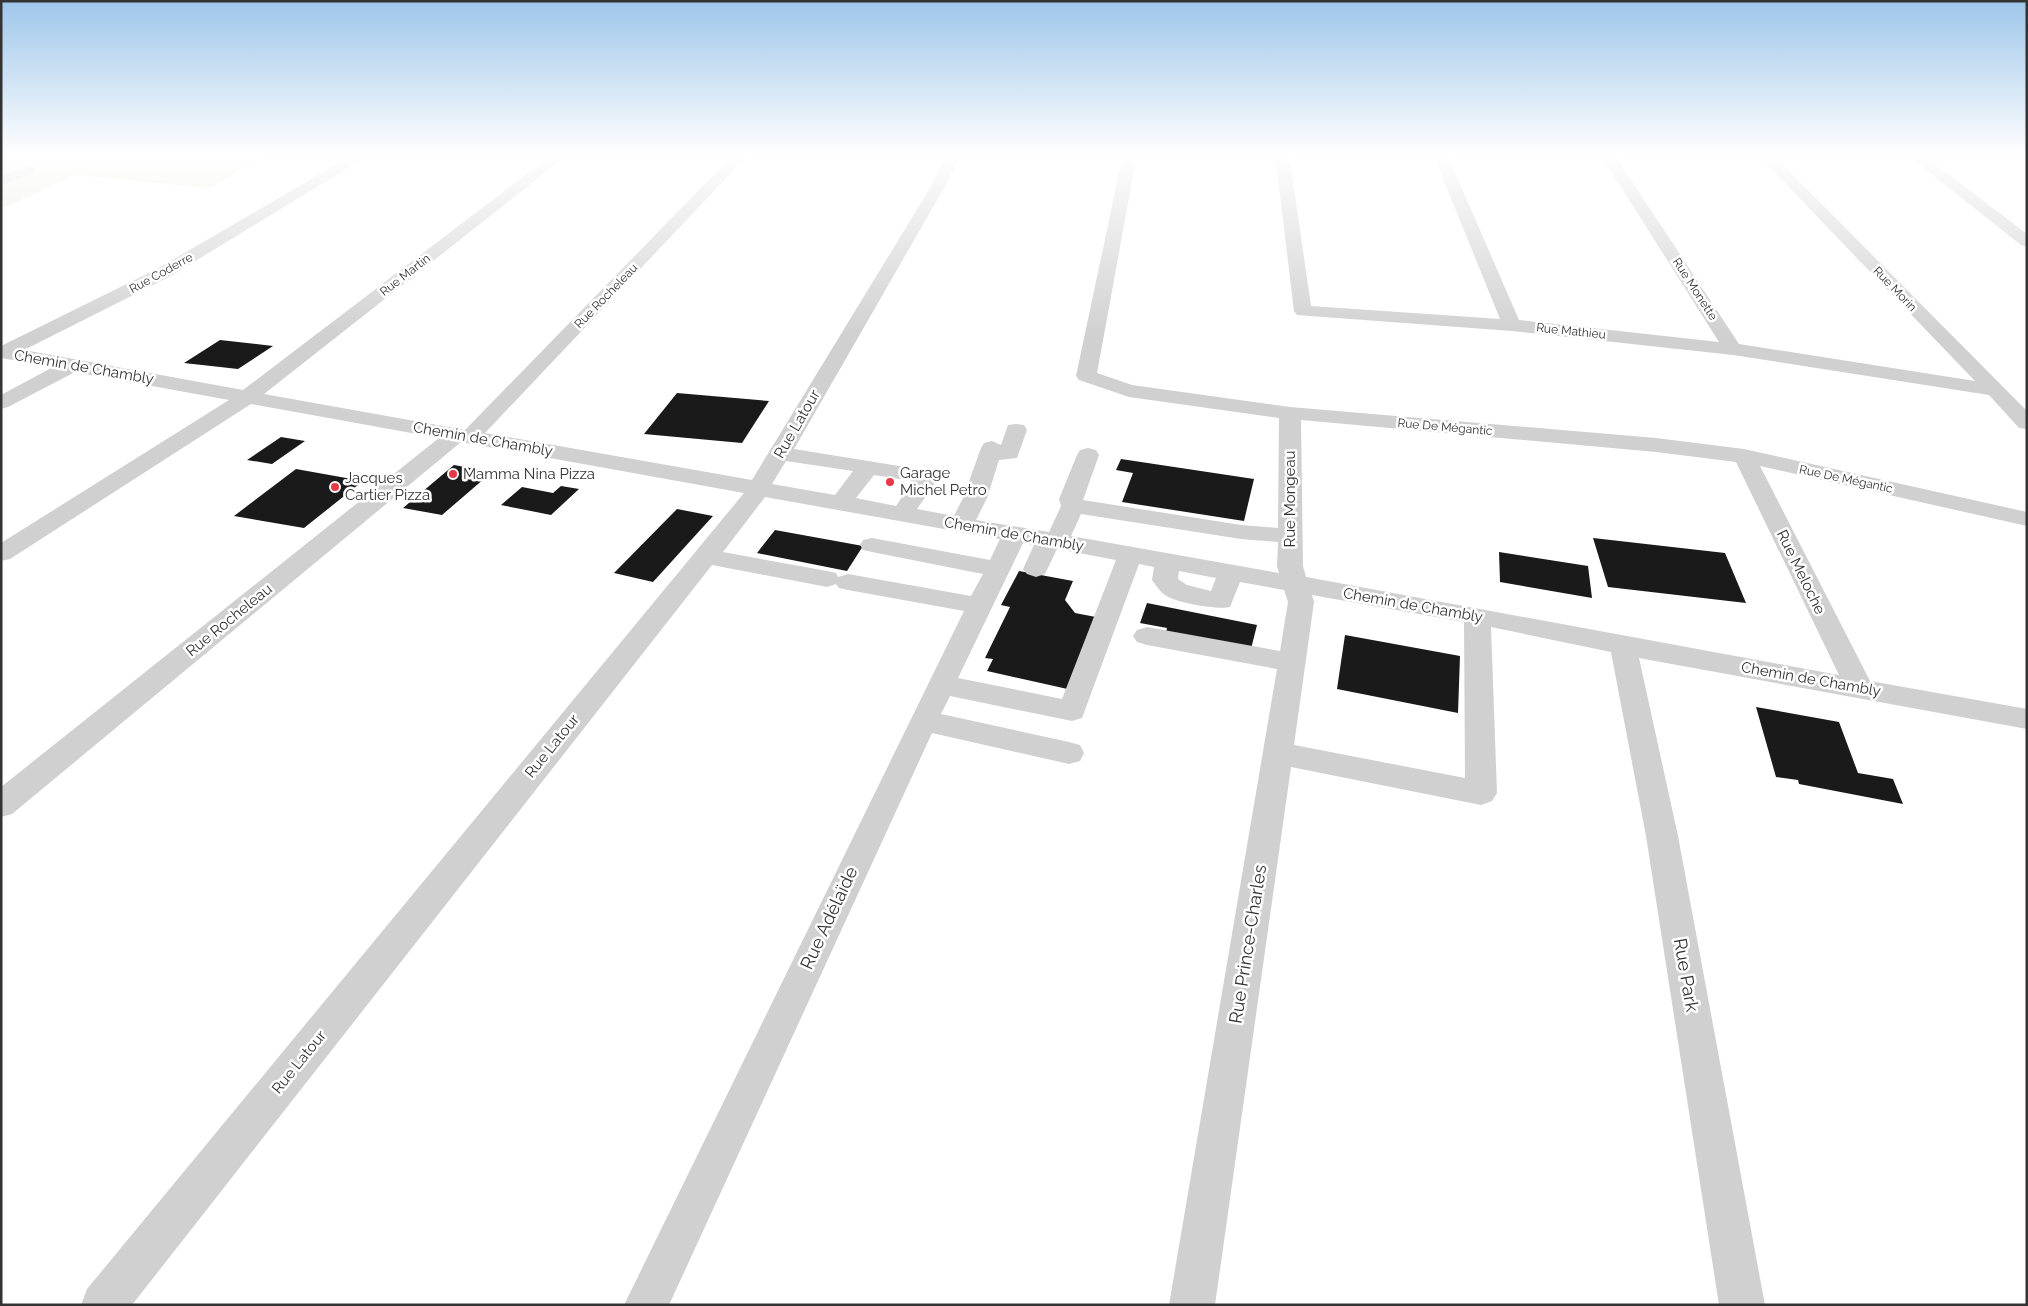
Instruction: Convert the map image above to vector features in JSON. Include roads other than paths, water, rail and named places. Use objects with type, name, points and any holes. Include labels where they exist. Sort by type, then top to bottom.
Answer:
[{"type":"street","name":"Rue Coderre","points":[[3,358],[163,272],[260,215]]},
{"type":"street","name":"Rue Martin","points":[[1,554],[249,396],[483,215]]},
{"type":"street","name":"Rue Rocheleau","points":[[1,805],[463,436],[682,215]]},
{"type":"street","name":"Rue Latour","points":[[103,1305],[758,488],[921,215]]},
{"type":"street","name":"Rue De Mégantic","points":[[1118,215],[1086,376],[1129,391],[1290,413],[1656,445],[1744,456],[2027,518]]},
{"type":"street","name":"Rue Mathieu","points":[[1290,215],[1303,311],[1512,325],[1733,348],[1992,390]]},
{"type":"street","points":[[1466,215],[1512,325]]},
{"type":"street","name":"Rue Monette","points":[[1647,215],[1733,348]]},
{"type":"street","name":"Rue Morin","points":[[1823,215],[1992,390],[2027,423]]},
{"type":"street","points":[[1992,215],[2027,242]]},
{"type":"street","name":"Chemin de Chambly","points":[[3,358],[33,357],[463,436],[903,513],[1053,541],[1085,558],[1130,555],[1167,561],[1477,616],[1623,646],[1859,687],[2027,719]]},
{"type":"street","points":[[1,403],[73,365]]},
{"type":"street","name":"Rue Mongeau","points":[[1290,413],[1290,566],[1296,584]]},
{"type":"street","points":[[962,524],[991,452],[1009,453],[1016,430]]},
{"type":"street","points":[[780,454],[862,474],[918,491],[903,513]]},
{"type":"street","points":[[1036,569],[1073,506],[1071,499],[1088,455]]},
{"type":"street","name":"Rue Meloche","points":[[1744,456],[1859,687]]},
{"type":"street","points":[[841,502],[862,474]]},
{"type":"street","points":[[1073,506],[1241,532],[1290,536]]},
{"type":"street","name":"Rue Adélaïde","points":[[646,1305],[923,721],[1015,534]]},
{"type":"street","points":[[872,545],[997,569]]},
{"type":"street","points":[[941,684],[1072,710],[1130,555]]},
{"type":"street","points":[[705,556],[980,606]]},
{"type":"street","name":"Rue Prince-Charles","points":[[1192,1305],[1301,602],[1296,584]]},
{"type":"street","points":[[1278,754],[1481,793],[1477,616]]},
{"type":"street","points":[[1148,636],[1292,663]]},
{"type":"street","name":"Rue Park","points":[[1623,646],[1662,836],[1742,1305]]},
{"type":"street","points":[[923,721],[1069,753]]},
{"type":"place","name":"Mamma Nina Pizza","points":[[453,474]]},
{"type":"place","name":"Garage Michel Petro","points":[[890,482]]},
{"type":"place","name":"Jacques Cartier Pizza","points":[[335,487]]}]
